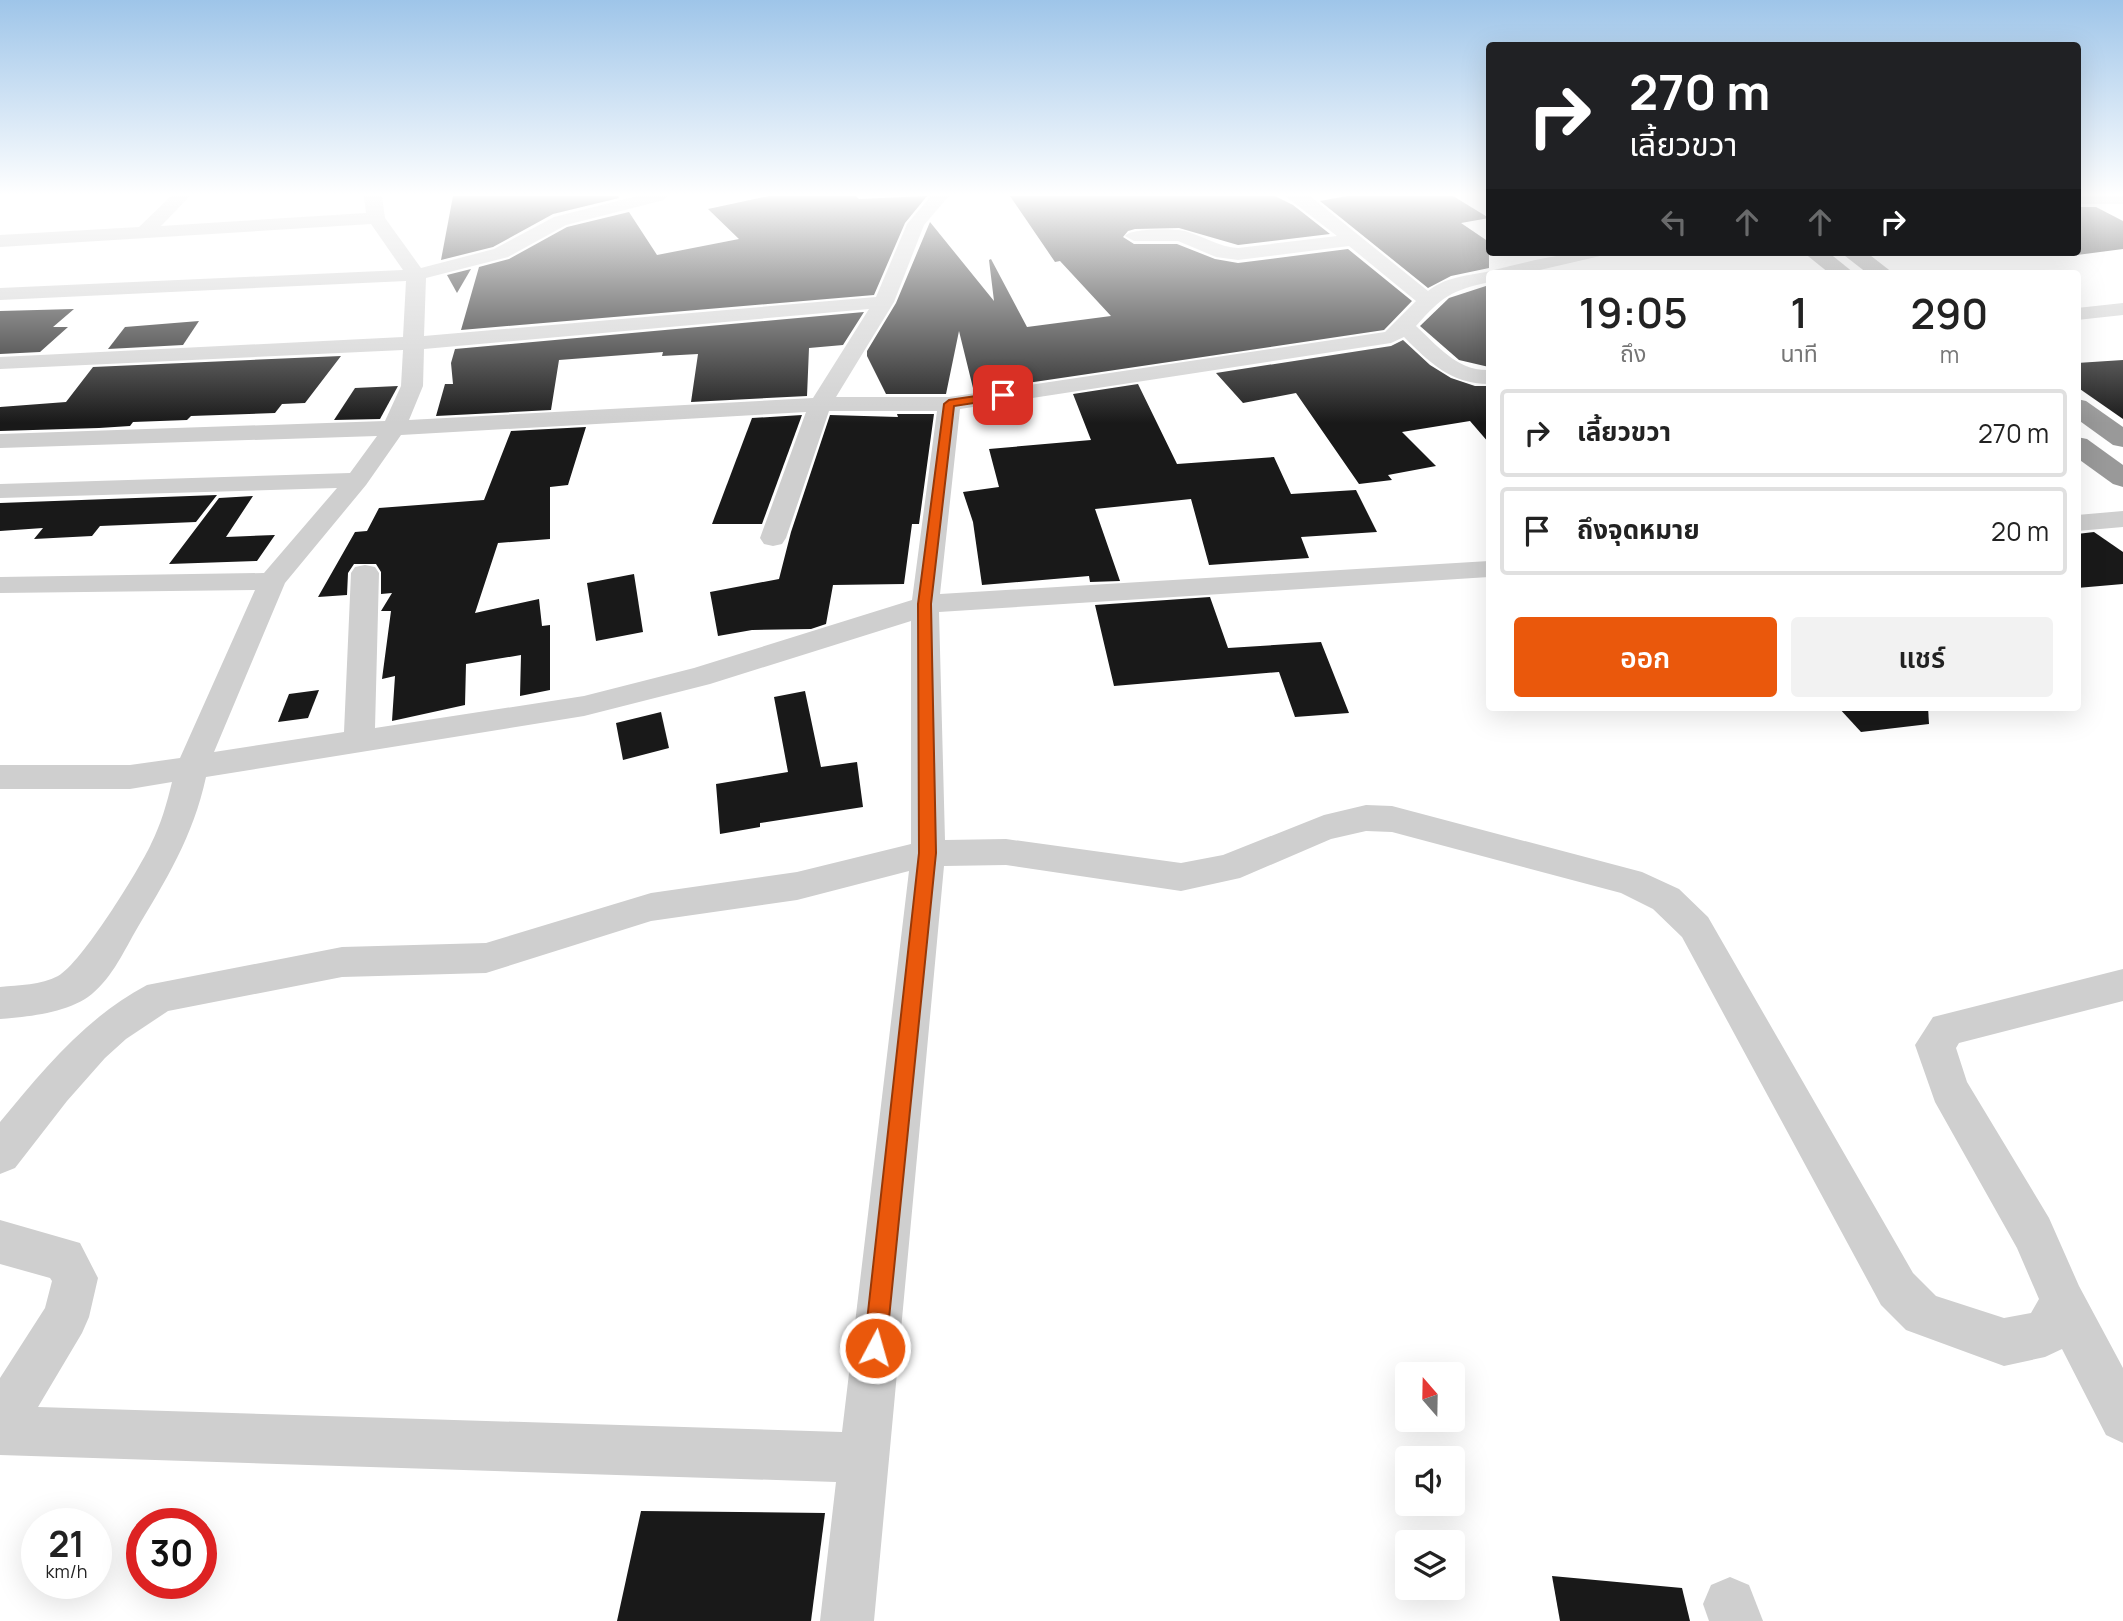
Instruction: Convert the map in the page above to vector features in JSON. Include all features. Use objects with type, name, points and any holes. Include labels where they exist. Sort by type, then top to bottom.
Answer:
[{"type":"highway","points":[[2081,410],[2120,435]]},
{"type":"highway","points":[[2081,447],[2123,478]]},
{"type":"street","points":[[0,1003],[40,999],[51,995],[72,987],[95,967],[166,850],[182,810],[192,766],[272,581],[356,480],[394,428],[411,386],[415,343],[416,275],[414,272]]},
{"type":"street","points":[[0,294],[416,275],[429,272]]},
{"type":"street","points":[[774,538],[820,404],[884,302],[896,272]]},
{"type":"street","points":[[1393,272],[1429,300]]},
{"type":"street","points":[[0,441],[394,428],[820,404],[949,404],[1391,337],[1405,327],[1429,300],[1450,285],[1486,277]]},
{"type":"street","points":[[0,363],[415,343],[884,302]]},
{"type":"street","points":[[2081,314],[2123,309]]},
{"type":"street","points":[[1405,327],[1459,374],[1472,378],[1486,377]]},
{"type":"street","points":[[847,1621],[928,853],[925,604],[949,404]]},
{"type":"street","points":[[0,491],[356,480]]},
{"type":"street","points":[[2081,523],[2123,519]]},
{"type":"street","points":[[0,777],[130,777],[584,706],[699,677],[912,611],[925,604],[1486,569]]},
{"type":"street","points":[[359,741],[365,573]]},
{"type":"street","points":[[0,585],[272,581]]},
{"type":"street","points":[[0,1154],[88,1047],[135,1008],[160,996],[342,962],[485,958],[651,907],[797,886],[928,853],[1006,852],[1181,877],[1228,868],[1324,828],[1366,818],[1392,819],[1630,882],[1667,899],[1695,927],[1897,1289],[1922,1314],[2004,1342],[2045,1334],[2063,1302]]},
{"type":"street","points":[[2123,985],[1947,1029],[1935,1045],[1949,1089],[2033,1233],[2063,1302],[2123,1418]]},
{"type":"street","points":[[0,1242],[64,1259],[75,1278],[65,1317],[0,1423]]},
{"type":"street","points":[[0,1430],[864,1458]]},
{"type":"building","points":[[460,272],[469,272],[457,293],[447,275]]},
{"type":"building","points":[[478,272],[884,272],[874,295],[461,330]]},
{"type":"building","points":[[909,272],[970,272],[994,301],[990,272],[998,272],[1027,327],[1111,316],[1070,272],[1376,272],[1412,301],[1384,330],[1034,382],[973,388],[959,331],[946,394],[886,394],[867,356],[867,351],[896,303]]},
{"type":"building","points":[[1408,272],[1472,272],[1451,276],[1428,288]]},
{"type":"building","points":[[1486,286],[1486,366],[1459,360],[1420,326],[1449,298]]},
{"type":"building","points":[[74,309],[53,327],[68,327],[40,352],[0,354],[0,311]]},
{"type":"building","points":[[864,312],[843,345],[809,348],[807,396],[691,402],[698,354],[662,356],[663,352],[559,360],[551,410],[436,416],[445,384],[453,384],[451,363],[455,349]]},
{"type":"building","points":[[199,321],[183,345],[108,349],[125,327]]},
{"type":"building","points":[[1403,340],[1430,365],[1451,378],[1475,386],[1486,386],[1486,440],[1470,421],[1402,432],[1436,466],[1388,475],[1392,480],[1359,484],[1296,393],[1243,403],[1216,373],[1391,346]]},
{"type":"building","points":[[341,356],[305,403],[282,404],[275,413],[191,416],[187,420],[133,422],[130,426],[0,431],[0,407],[66,402],[93,367]]},
{"type":"building","points":[[2123,360],[2123,419],[2081,390],[2081,363]]},
{"type":"building","points":[[1138,384],[1177,464],[1274,457],[1291,494],[1356,490],[1377,532],[1301,537],[1309,558],[1209,565],[1191,499],[1095,509],[1120,581],[1090,582],[1089,576],[982,585],[973,522],[963,492],[999,487],[989,449],[1091,440],[1073,394]]},
{"type":"building","points":[[398,386],[380,419],[334,420],[355,388]]},
{"type":"building","points":[[897,414],[934,414],[919,524],[912,524],[904,584],[833,585],[826,624],[811,629],[752,630],[718,636],[710,592],[779,579],[791,532],[830,415],[898,417]]},
{"type":"building","points":[[802,415],[762,524],[712,524],[752,418]]},
{"type":"building","points":[[586,427],[568,485],[550,487],[550,539],[498,543],[475,613],[539,599],[542,626],[550,625],[550,690],[520,696],[521,655],[466,664],[465,705],[392,721],[395,676],[382,679],[391,611],[381,611],[392,593],[381,594],[381,572],[376,564],[354,564],[348,573],[347,595],[318,597],[355,532],[367,531],[379,508],[484,500],[511,431]]},
{"type":"building","points":[[217,495],[196,522],[100,526],[92,536],[34,539],[43,528],[0,531],[0,503]]},
{"type":"building","points":[[253,496],[226,537],[275,535],[257,561],[169,564],[219,498]]},
{"type":"building","points":[[2094,532],[2123,552],[2123,584],[2081,588],[2081,534]]},
{"type":"building","points":[[634,574],[643,632],[596,641],[587,583]]},
{"type":"building","points":[[1210,597],[1228,648],[1321,642],[1349,713],[1295,717],[1279,672],[1114,686],[1095,605]]},
{"type":"building","points":[[319,690],[308,718],[278,722],[289,694]]},
{"type":"building","points":[[805,691],[821,767],[857,762],[863,807],[760,823],[760,827],[720,834],[716,784],[788,772],[774,697]]},
{"type":"building","points":[[1842,711],[1928,711],[1929,724],[1861,732]]},
{"type":"building","points":[[661,712],[669,748],[623,760],[616,723]]},
{"type":"building","points":[[641,1511],[825,1513],[811,1621],[617,1621]]},
{"type":"building","points":[[1552,1576],[1682,1588],[1690,1621],[1560,1621]]},
{"type":"route","points":[[875,1348],[928,853],[925,604],[949,404],[1003,395]]}]
